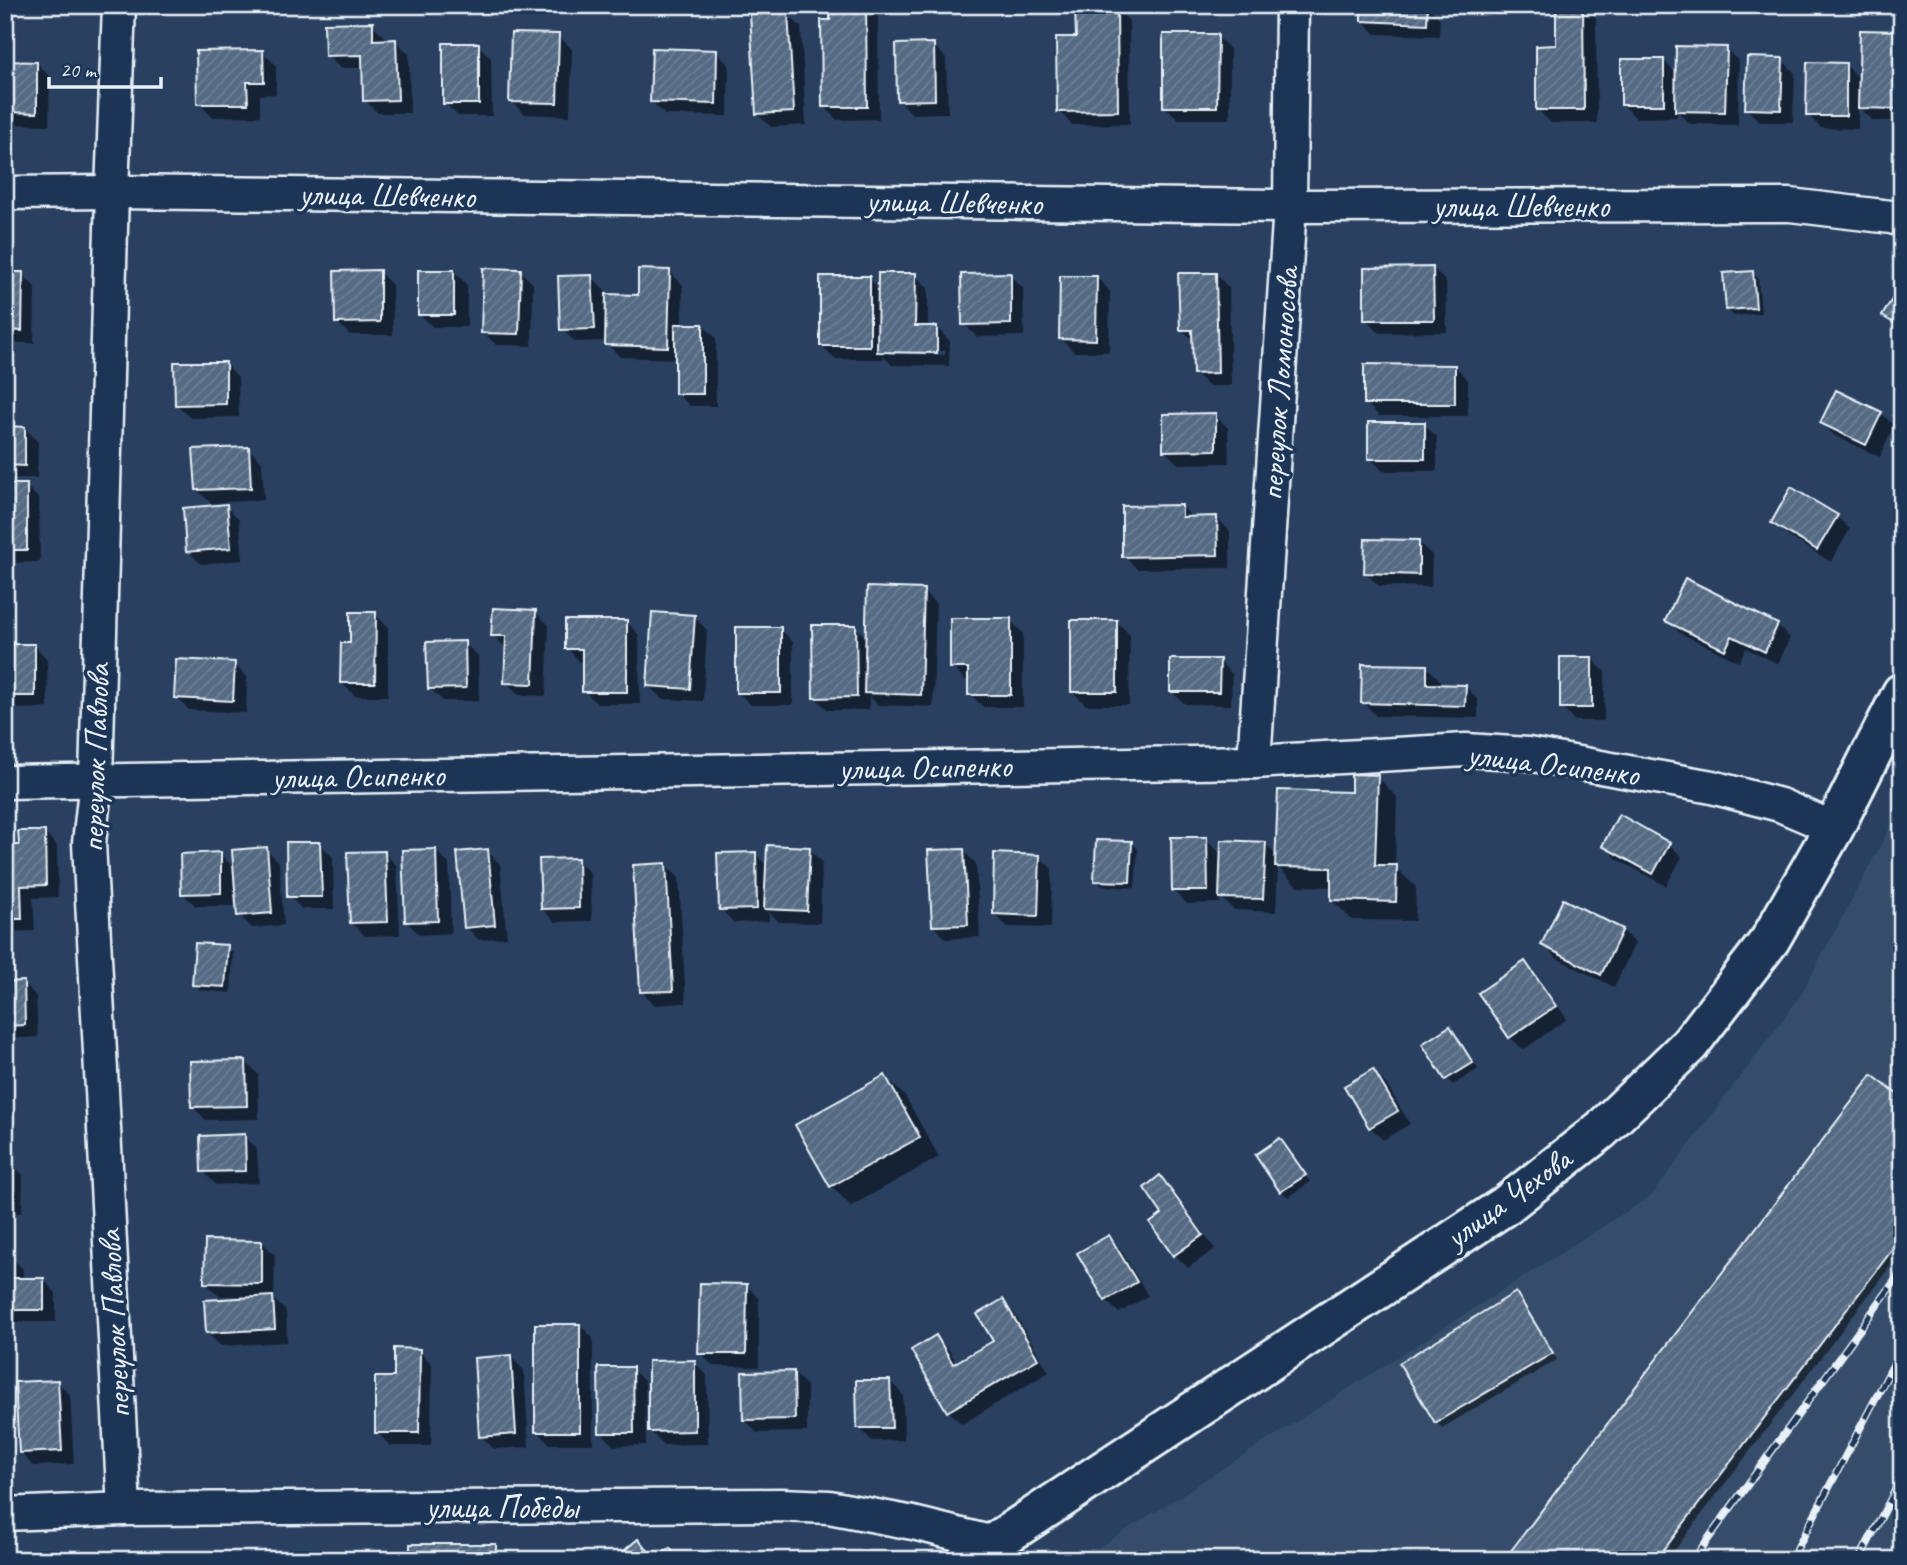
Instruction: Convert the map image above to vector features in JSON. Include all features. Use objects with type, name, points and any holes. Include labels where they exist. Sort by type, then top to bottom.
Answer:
[{"type":"main road","name":"улица Чехова","points":[[981,1551],[1506,1205],[1601,1130],[1690,1044],[1770,940],[1834,828],[1902,693]]},
{"type":"street","name":"переулок Павлова","points":[[118,5],[96,780],[89,843],[124,1509]]},
{"type":"street","name":"переулок Ломоносова","points":[[1254,762],[1290,206],[1292,5]]},
{"type":"street","name":"улица Шевченко","points":[[5,193],[1290,206],[1790,205],[1902,220]]},
{"type":"street","name":"улица Осипенко","points":[[5,782],[1254,762],[1466,750],[1528,754],[1712,787],[1780,805],[1834,828]]},
{"type":"street","name":"улица Победы","points":[[5,1514],[124,1509],[817,1506],[914,1522],[981,1551]]},
{"type":"shaded area","points":[[1902,805],[1902,1560],[1079,1560],[1652,1195],[1799,998]]},
{"type":"building","points":[[830,5],[866,5],[867,107],[822,107],[821,20],[830,20]]},
{"type":"building","points":[[1361,5],[1428,5],[1427,24],[1361,21]]},
{"type":"building","points":[[1556,5],[1583,5],[1584,110],[1536,110],[1536,46],[1556,45]]},
{"type":"building","points":[[1075,6],[1117,6],[1118,111],[1057,112],[1056,37],[1076,37]]},
{"type":"building","points":[[788,12],[794,112],[756,114],[750,14]]},
{"type":"building","points":[[373,22],[373,40],[396,39],[398,100],[363,101],[362,55],[325,56],[324,23]]},
{"type":"building","points":[[1860,30],[1902,31],[1902,109],[1858,108]]},
{"type":"building","points":[[511,33],[559,34],[557,103],[509,102]]},
{"type":"building","points":[[1163,34],[1218,34],[1217,107],[1163,107]]},
{"type":"building","points":[[443,43],[479,43],[479,104],[443,104]]},
{"type":"building","points":[[934,43],[935,100],[897,101],[896,44]]},
{"type":"building","points":[[1676,46],[1727,47],[1725,112],[1675,111]]},
{"type":"building","points":[[652,48],[717,50],[716,104],[650,102]]},
{"type":"building","points":[[263,50],[264,82],[247,82],[248,104],[197,104],[196,51]]},
{"type":"building","points":[[1747,57],[1783,58],[1781,110],[1745,109]]},
{"type":"building","points":[[1621,59],[1664,59],[1664,105],[1621,105]]},
{"type":"building","points":[[5,61],[37,62],[37,113],[5,112]]},
{"type":"building","points":[[1807,62],[1846,63],[1846,116],[1806,116]]},
{"type":"building","points":[[1433,267],[1434,320],[1364,320],[1364,268]]},
{"type":"building","points":[[483,268],[521,269],[519,334],[481,333]]},
{"type":"building","points":[[638,269],[670,270],[668,347],[605,345],[606,294],[638,295]]},
{"type":"building","points":[[380,270],[380,322],[335,323],[334,271]]},
{"type":"building","points":[[418,270],[454,270],[454,315],[418,315]]},
{"type":"building","points":[[1753,271],[1756,308],[1726,310],[1723,273]]},
{"type":"building","points":[[5,272],[23,272],[22,331],[5,330]]},
{"type":"building","points":[[878,273],[916,273],[915,326],[937,326],[937,353],[877,352]]},
{"type":"building","points":[[1011,273],[1011,324],[962,325],[961,274]]},
{"type":"building","points":[[1178,273],[1216,273],[1218,373],[1193,374],[1192,330],[1180,330]]},
{"type":"building","points":[[592,275],[595,329],[560,330],[558,276]]},
{"type":"building","points":[[820,276],[870,276],[870,346],[820,346]]},
{"type":"building","points":[[1060,276],[1097,276],[1096,340],[1059,339]]},
{"type":"building","points":[[1902,285],[1902,328],[1882,316]]},
{"type":"building","points":[[675,324],[703,324],[703,394],[675,394]]},
{"type":"building","points":[[174,362],[226,362],[226,404],[175,405]]},
{"type":"building","points":[[1364,364],[1455,365],[1455,404],[1364,404]]},
{"type":"building","points":[[1836,390],[1882,412],[1866,445],[1820,423]]},
{"type":"building","points":[[1216,413],[1216,450],[1163,451],[1163,414]]},
{"type":"building","points":[[1368,422],[1425,422],[1425,459],[1368,459]]},
{"type":"building","points":[[5,426],[25,427],[25,466],[5,465]]},
{"type":"building","points":[[249,447],[251,488],[196,490],[193,449]]},
{"type":"building","points":[[5,484],[27,484],[27,550],[5,550]]},
{"type":"building","points":[[1791,487],[1838,515],[1817,550],[1771,523]]},
{"type":"building","points":[[227,504],[231,548],[186,552],[183,508]]},
{"type":"building","points":[[1182,505],[1182,517],[1217,516],[1218,555],[1122,557],[1122,506]]},
{"type":"building","points":[[1365,539],[1419,540],[1419,575],[1364,573]]},
{"type":"building","points":[[1685,578],[1778,624],[1765,652],[1732,636],[1725,650],[1665,621]]},
{"type":"building","points":[[867,587],[924,589],[921,695],[864,693]]},
{"type":"building","points":[[493,608],[536,610],[533,684],[504,683],[506,636],[491,636]]},
{"type":"building","points":[[350,612],[376,612],[375,683],[340,683],[341,643],[350,643]]},
{"type":"building","points":[[652,612],[695,615],[690,689],[647,686]]},
{"type":"building","points":[[950,618],[1011,618],[1011,695],[968,695],[968,668],[950,668]]},
{"type":"building","points":[[565,620],[627,620],[627,692],[582,692],[582,649],[565,649]]},
{"type":"building","points":[[1071,620],[1117,620],[1117,692],[1071,692]]},
{"type":"building","points":[[812,625],[856,625],[857,697],[813,698]]},
{"type":"building","points":[[736,627],[781,627],[781,693],[736,693]]},
{"type":"building","points":[[465,641],[466,688],[428,689],[426,642]]},
{"type":"building","points":[[5,644],[35,644],[35,696],[5,696]]},
{"type":"building","points":[[1560,657],[1592,657],[1592,708],[1560,708]]},
{"type":"building","points":[[176,659],[235,662],[233,701],[174,698]]},
{"type":"building","points":[[1170,659],[1220,659],[1219,692],[1170,692]]},
{"type":"building","points":[[1362,664],[1427,665],[1427,684],[1466,685],[1465,706],[1361,703]]},
{"type":"building","points":[[1351,774],[1378,775],[1375,865],[1397,865],[1396,902],[1331,900],[1331,868],[1275,867],[1278,790],[1351,792]]},
{"type":"building","points":[[1619,814],[1670,843],[1653,874],[1602,846]]},
{"type":"building","points":[[18,831],[45,831],[46,885],[21,886],[22,919],[5,919],[5,845],[19,845]]},
{"type":"building","points":[[1171,837],[1207,837],[1208,891],[1172,891]]},
{"type":"building","points":[[1096,840],[1132,841],[1130,882],[1094,881]]},
{"type":"building","points":[[1221,840],[1266,842],[1263,899],[1219,898]]},
{"type":"building","points":[[286,842],[320,842],[322,897],[287,897]]},
{"type":"building","points":[[767,845],[810,847],[807,911],[764,909]]},
{"type":"building","points":[[267,847],[272,913],[237,916],[232,850]]},
{"type":"building","points":[[436,849],[438,921],[405,922],[402,850]]},
{"type":"building","points":[[488,849],[495,925],[464,928],[457,852]]},
{"type":"building","points":[[964,849],[968,925],[932,926],[928,850]]},
{"type":"building","points":[[385,851],[388,922],[350,923],[347,852]]},
{"type":"building","points":[[221,852],[221,893],[181,894],[180,854]]},
{"type":"building","points":[[756,852],[757,909],[719,910],[717,853]]},
{"type":"building","points":[[994,853],[1040,855],[1038,916],[993,914]]},
{"type":"building","points":[[578,858],[579,908],[541,909],[539,859]]},
{"type":"building","points":[[666,863],[673,991],[640,992],[633,865]]},
{"type":"building","points":[[1563,899],[1623,929],[1601,975],[1541,945]]},
{"type":"building","points":[[195,943],[228,945],[225,987],[192,985]]},
{"type":"building","points":[[1525,961],[1556,1006],[1509,1038],[1478,993]]},
{"type":"building","points":[[24,981],[25,1025],[5,1026],[5,982]]},
{"type":"building","points":[[1450,1026],[1473,1063],[1445,1080],[1422,1044]]},
{"type":"building","points":[[246,1060],[247,1106],[191,1107],[190,1061]]},
{"type":"building","points":[[1373,1069],[1398,1111],[1369,1128],[1344,1086]]},
{"type":"building","points":[[885,1075],[920,1137],[830,1187],[795,1125]]},
{"type":"building","points":[[1872,1075],[1902,1098],[1902,1237],[1656,1560],[1504,1560]]},
{"type":"building","points":[[245,1134],[246,1171],[201,1172],[200,1136]]},
{"type":"building","points":[[1280,1138],[1306,1175],[1280,1192],[1255,1155]]},
{"type":"building","points":[[5,1160],[10,1161],[9,1200],[5,1200]]},
{"type":"building","points":[[1160,1175],[1203,1235],[1173,1256],[1150,1223],[1162,1214],[1144,1188]]},
{"type":"building","points":[[1109,1235],[1137,1282],[1105,1301],[1077,1253]]},
{"type":"building","points":[[205,1240],[262,1241],[262,1284],[204,1283]]},
{"type":"building","points":[[5,1254],[10,1254],[10,1278],[44,1278],[44,1310],[5,1310]]},
{"type":"building","points":[[700,1283],[747,1284],[746,1354],[698,1354]]},
{"type":"building","points":[[1516,1292],[1553,1353],[1435,1423],[1399,1363]]},
{"type":"building","points":[[273,1296],[275,1329],[206,1333],[204,1300]]},
{"type":"building","points":[[1003,1299],[1038,1359],[947,1412],[911,1350],[936,1335],[953,1364],[993,1341],[977,1314]]},
{"type":"building","points":[[535,1324],[580,1324],[580,1432],[535,1432]]},
{"type":"building","points":[[394,1348],[420,1349],[419,1433],[375,1433],[375,1377],[394,1377]]},
{"type":"building","points":[[511,1355],[516,1434],[479,1437],[474,1358]]},
{"type":"building","points":[[695,1360],[695,1431],[648,1432],[648,1361]]},
{"type":"building","points":[[598,1367],[633,1367],[634,1433],[599,1433]]},
{"type":"building","points":[[794,1371],[795,1419],[743,1420],[742,1372]]},
{"type":"building","points":[[58,1380],[62,1451],[19,1453],[15,1382]]},
{"type":"building","points":[[856,1380],[890,1380],[892,1428],[857,1428]]},
{"type":"building","points":[[638,1539],[655,1559],[670,1548],[679,1560],[623,1560],[619,1555]]},
{"type":"building","points":[[410,1544],[496,1544],[496,1560],[410,1560]]},
{"type":"railway","points":[[1693,1560],[1902,1271]]},
{"type":"railway","points":[[1791,1560],[1902,1348]]},
{"type":"railway","points":[[1859,1560],[1902,1477]]}]
